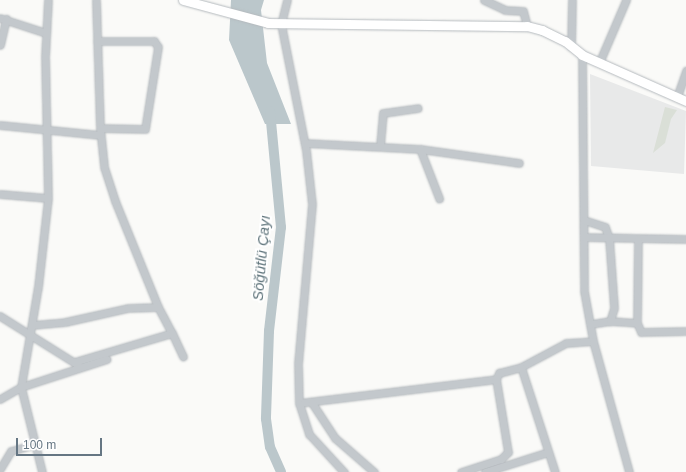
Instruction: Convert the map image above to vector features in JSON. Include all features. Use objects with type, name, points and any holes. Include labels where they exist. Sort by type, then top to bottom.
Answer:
[{"type":"main road","points":[[183,0],[222,12],[268,23],[281,24],[527,26],[571,47],[582,55],[686,102]]},
{"type":"street","points":[[42,472],[21,387],[31,328],[48,198],[46,32],[48,0]]},
{"type":"street","points":[[96,0],[100,131],[104,168],[115,201],[158,308],[184,357]]},
{"type":"street","points":[[287,0],[281,24],[305,144],[312,219],[298,363],[299,403],[309,434],[344,472]]},
{"type":"street","points":[[484,0],[505,10],[517,8],[528,17],[527,26]]},
{"type":"street","points":[[517,0],[517,8]]},
{"type":"street","points":[[571,47],[572,0]]},
{"type":"street","points":[[600,63],[626,0]]},
{"type":"street","points":[[0,45],[3,19],[46,32]]},
{"type":"street","points":[[0,125],[48,132],[145,129],[158,48],[154,41],[97,41]]},
{"type":"street","points":[[582,55],[584,291],[593,341],[629,472]]},
{"type":"street","points":[[677,98],[686,71]]},
{"type":"street","points":[[380,146],[383,113],[418,108]]},
{"type":"street","points":[[305,144],[380,146],[420,149],[518,163]]},
{"type":"street","points":[[420,149],[439,198]]},
{"type":"street","points":[[0,194],[48,198]]},
{"type":"street","points":[[584,220],[605,227],[609,238],[614,308],[610,320]]},
{"type":"street","points":[[584,237],[686,239]]},
{"type":"street","points":[[638,239],[638,324],[641,332],[686,331]]},
{"type":"street","points":[[31,328],[128,308],[158,308]]},
{"type":"street","points":[[0,316],[31,328],[77,364],[107,359]]},
{"type":"street","points":[[590,324],[610,320],[638,324]]},
{"type":"street","points":[[0,399],[21,387],[77,364],[172,333]]},
{"type":"street","points":[[461,472],[501,459],[508,452],[496,379],[499,373],[521,367],[566,343],[593,341]]},
{"type":"street","points":[[521,367],[554,472]]},
{"type":"street","points":[[299,403],[312,403],[496,379]]},
{"type":"street","points":[[312,403],[335,438],[374,472]]},
{"type":"street","points":[[0,469],[11,450],[35,444]]},
{"type":"street","points":[[485,472],[548,452]]},
{"type":"shaded area","points":[[231,0],[264,0],[261,10],[267,63],[291,124],[265,124],[229,40]]},
{"type":"shaded area","points":[[590,74],[686,111],[684,174],[591,166]]},
{"type":"shaded area","points":[[665,107],[677,110],[671,119],[665,143],[653,153]]},
{"type":"waterway","name":"Söğütlü Çayı","points":[[270,111],[281,227],[269,331],[266,419],[270,447],[281,472]]}]
